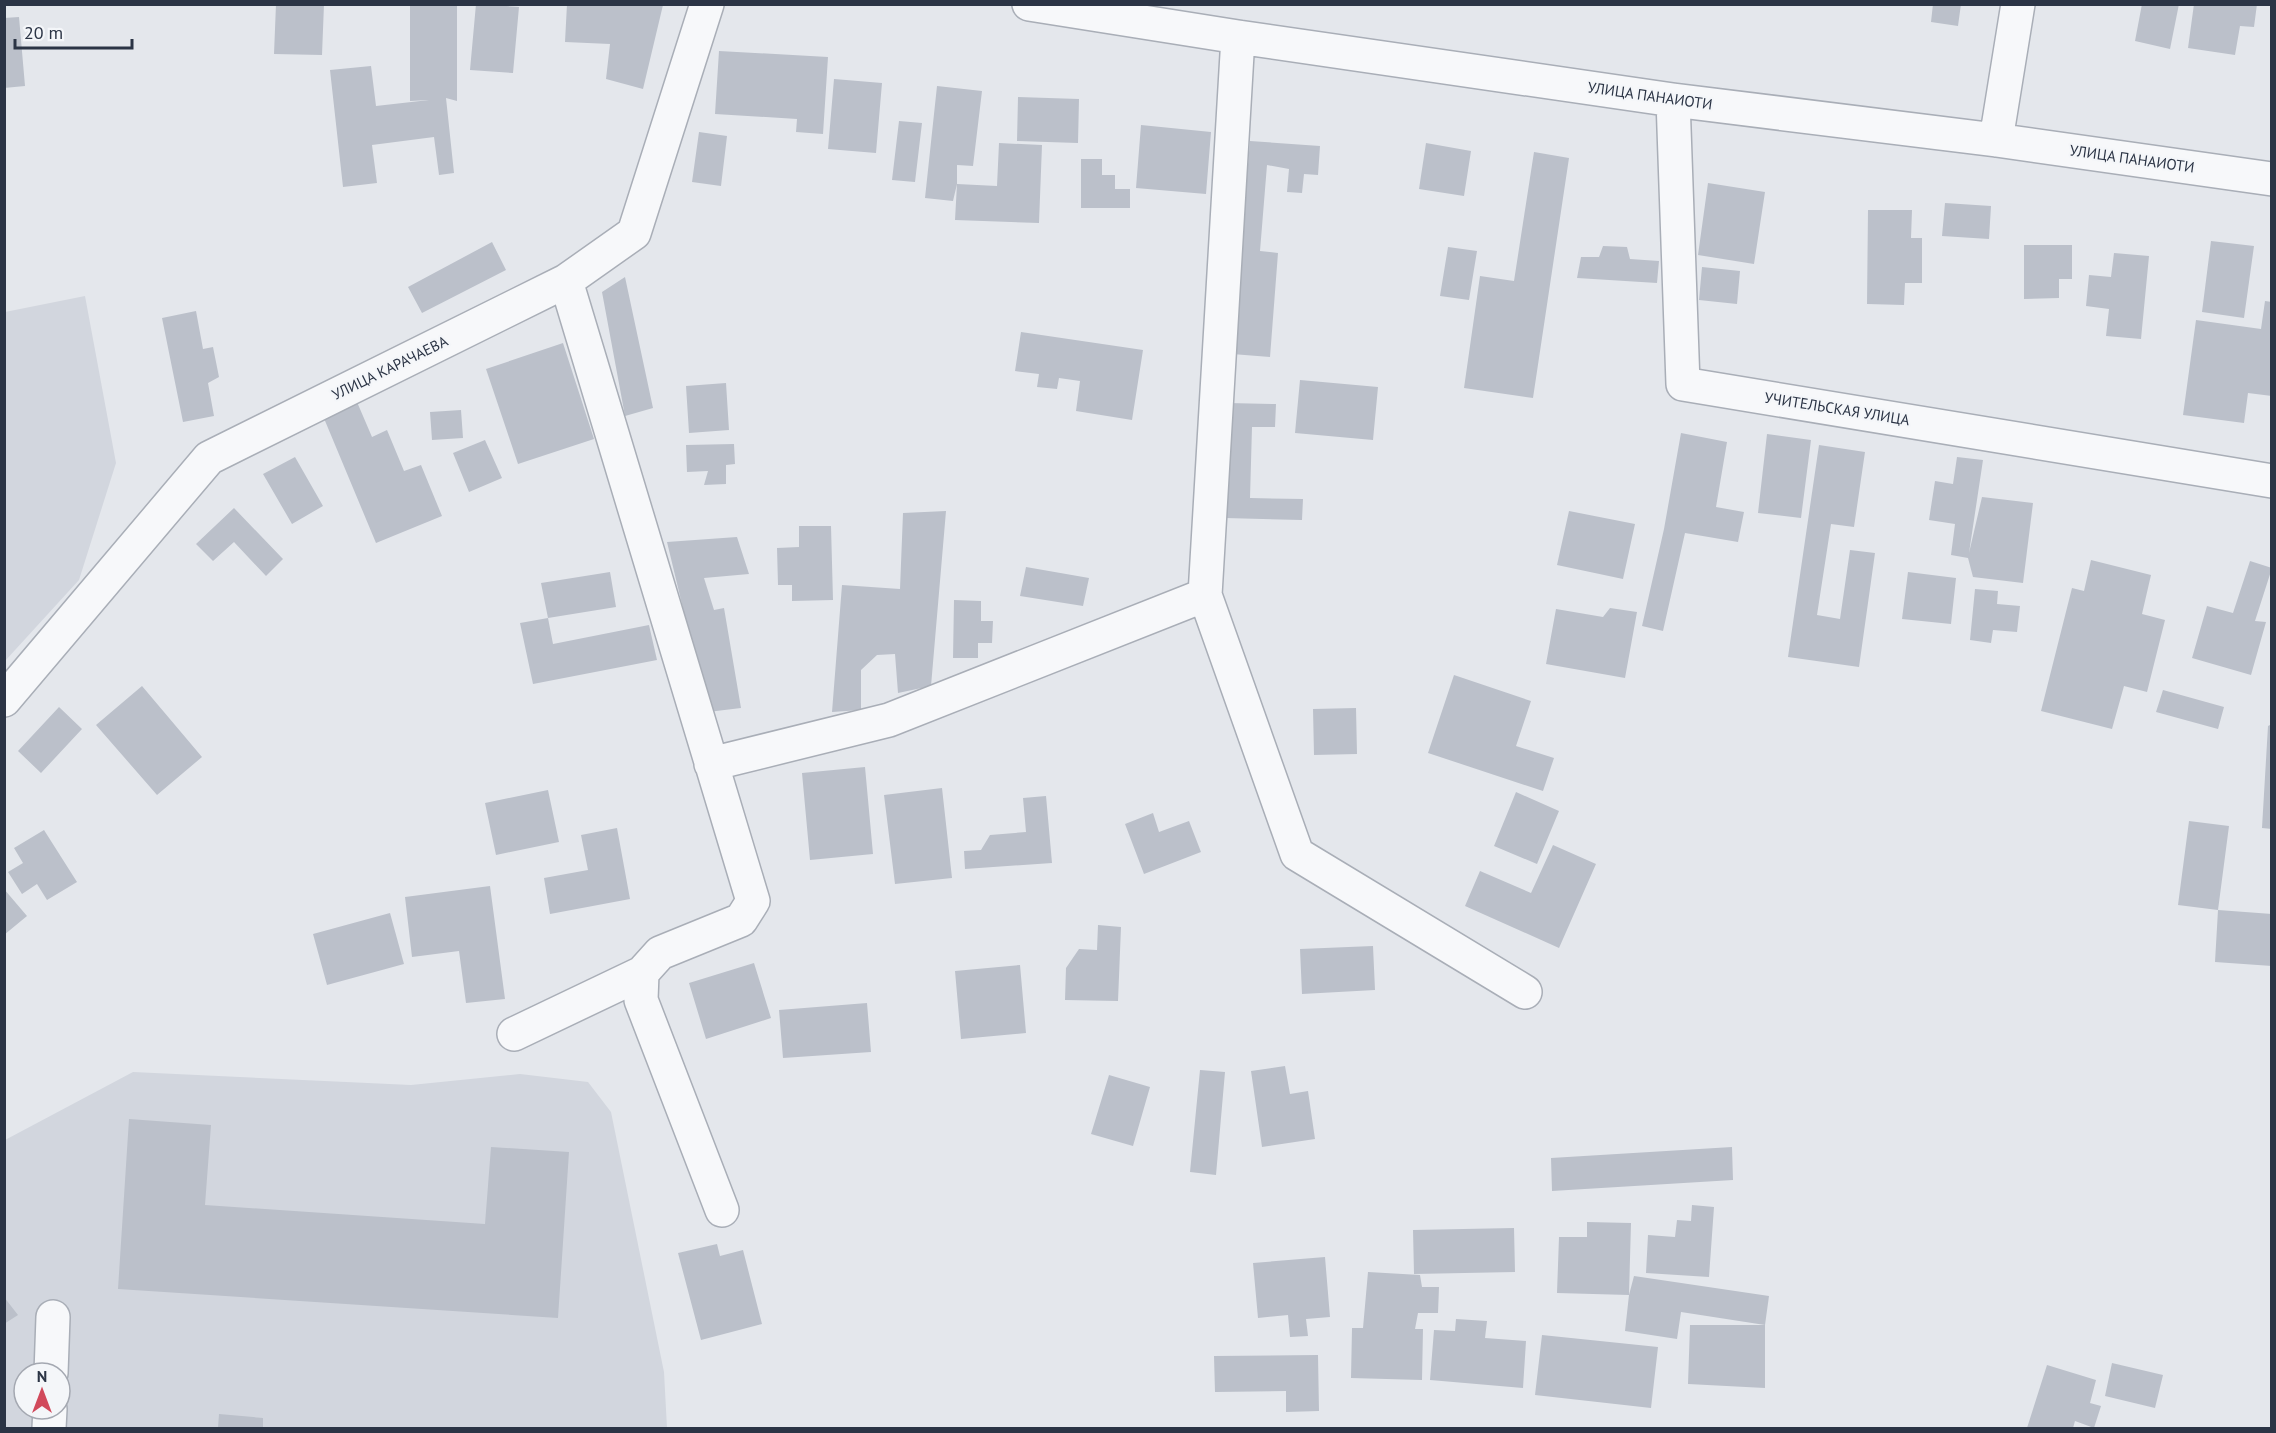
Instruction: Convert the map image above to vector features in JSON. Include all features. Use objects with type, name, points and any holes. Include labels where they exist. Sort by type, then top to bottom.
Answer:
[{"type":"street","name":"УЛИЦА КАРАЧАЕВА","points":[[4,700],[209,458],[566,281],[634,232],[707,4]]},
{"type":"street","name":"УЛИЦА ПАНАИОТИ","points":[[1029,4],[1238,37],[1673,100],[1996,140],[2271,179]]},
{"type":"street","points":[[1996,140],[2018,4]]},
{"type":"street","points":[[1238,37],[1205,595],[1297,854],[1525,992]]},
{"type":"street","name":"УЧИТЕЛЬСКАЯ УЛИЦА","points":[[1673,100],[1683,384],[2271,482]]},
{"type":"street","points":[[514,1034],[642,974],[660,953],[741,920],[753,901],[566,281]]},
{"type":"street","points":[[711,765],[889,720],[1205,595]]},
{"type":"street","points":[[642,974],[641,1000],[722,1210]]},
{"type":"street","points":[[51,1361],[53,1317]]},
{"type":"shaded area","points":[[85,296],[116,463],[79,580],[5,661],[5,312]]},
{"type":"shaded area","points":[[133,1072],[411,1085],[520,1074],[588,1082],[611,1112],[664,1372],[667,1428],[5,1428],[5,1140]]},
{"type":"building","points":[[276,4],[324,4],[322,55],[274,54]]},
{"type":"building","points":[[410,4],[457,4],[457,101],[446,98],[454,173],[439,175],[434,137],[372,145],[377,183],[343,187],[330,70],[371,66],[376,106],[429,100],[410,101]]},
{"type":"building","points":[[476,4],[519,7],[513,73],[470,70]]},
{"type":"building","points":[[567,4],[663,5],[643,89],[606,79],[610,44],[565,42]]},
{"type":"building","points":[[1933,4],[1961,4],[1958,26],[1931,22]]},
{"type":"building","points":[[2142,4],[2179,4],[2170,49],[2135,41]]},
{"type":"building","points":[[2194,4],[2257,4],[2254,27],[2240,26],[2235,55],[2188,48]]},
{"type":"building","points":[[19,17],[25,86],[4,88],[4,18]]},
{"type":"building","points":[[719,51],[828,57],[823,134],[796,132],[797,119],[715,114]]},
{"type":"building","points":[[834,79],[882,83],[876,153],[828,149]]},
{"type":"building","points":[[937,86],[982,91],[973,166],[957,165],[957,184],[953,201],[925,198]]},
{"type":"building","points":[[1018,97],[1079,99],[1078,143],[1017,141]]},
{"type":"building","points":[[899,121],[922,123],[915,182],[892,180]]},
{"type":"building","points":[[1141,125],[1211,132],[1206,194],[1136,188]]},
{"type":"building","points":[[699,132],[727,136],[721,186],[692,182]]},
{"type":"building","points":[[1250,141],[1320,146],[1318,175],[1304,174],[1302,193],[1287,192],[1289,169],[1267,165],[1260,251],[1278,253],[1270,357],[1232,354]]},
{"type":"building","points":[[999,143],[1042,145],[1039,223],[955,220],[957,184],[997,186]]},
{"type":"building","points":[[1426,143],[1471,151],[1464,196],[1419,189]]},
{"type":"building","points":[[1534,152],[1569,158],[1533,398],[1464,388],[1480,276],[1514,281]]},
{"type":"building","points":[[1081,159],[1102,159],[1102,175],[1115,175],[1115,189],[1130,189],[1130,208],[1081,208]]},
{"type":"building","points":[[1708,183],[1765,192],[1754,264],[1698,255]]},
{"type":"building","points":[[1945,203],[1991,206],[1989,239],[1942,236]]},
{"type":"building","points":[[1868,210],[1912,210],[1911,238],[1922,238],[1922,283],[1905,283],[1904,305],[1867,304]]},
{"type":"building","points":[[2211,241],[2254,246],[2244,318],[2202,312]]},
{"type":"building","points":[[492,242],[506,270],[422,313],[408,287]]},
{"type":"building","points":[[2024,245],[2072,245],[2072,279],[2059,279],[2059,298],[2024,299]]},
{"type":"building","points":[[1603,246],[1627,247],[1630,259],[1659,261],[1657,283],[1577,278],[1581,257],[1599,257]]},
{"type":"building","points":[[1448,247],[1477,251],[1469,300],[1440,296]]},
{"type":"building","points":[[2114,253],[2149,256],[2141,339],[2106,336],[2109,309],[2086,306],[2089,275],[2111,277]]},
{"type":"building","points":[[1702,267],[1740,271],[1737,304],[1699,300]]},
{"type":"building","points":[[625,277],[653,408],[625,416],[602,292]]},
{"type":"building","points":[[2265,301],[2272,302],[2272,396],[2248,393],[2244,423],[2183,415],[2196,320],[2261,329]]},
{"type":"building","points":[[196,311],[203,349],[213,347],[219,377],[208,383],[214,416],[183,422],[162,318]]},
{"type":"building","points":[[1021,332],[1143,350],[1132,420],[1076,411],[1080,381],[1059,378],[1057,389],[1037,387],[1039,374],[1015,371]]},
{"type":"building","points":[[563,343],[594,439],[518,464],[486,369]]},
{"type":"building","points":[[1300,380],[1378,387],[1373,440],[1295,433]]},
{"type":"building","points":[[726,383],[729,430],[689,433],[686,386]]},
{"type":"building","points":[[357,402],[372,437],[387,430],[404,471],[421,465],[442,516],[376,543],[323,416]]},
{"type":"building","points":[[1228,403],[1276,404],[1275,427],[1252,427],[1250,498],[1303,499],[1302,520],[1225,518]]},
{"type":"building","points":[[461,410],[463,438],[432,440],[430,412]]},
{"type":"building","points":[[1681,433],[1727,442],[1716,507],[1744,512],[1738,542],[1685,533],[1663,631],[1642,626],[1664,529]]},
{"type":"building","points":[[1767,434],[1811,440],[1801,518],[1758,513]]},
{"type":"building","points":[[485,440],[502,478],[469,492],[453,453]]},
{"type":"building","points":[[734,444],[735,464],[726,465],[726,484],[704,485],[708,471],[687,472],[686,445]]},
{"type":"building","points":[[1819,445],[1865,452],[1854,527],[1831,524],[1817,615],[1840,619],[1850,550],[1875,553],[1859,667],[1788,657]]},
{"type":"building","points":[[295,457],[323,506],[292,524],[263,474]]},
{"type":"building","points":[[1957,457],[1983,460],[1969,553],[1982,497],[2033,503],[2023,583],[1973,577],[1968,558],[1951,555],[1955,524],[1929,520],[1935,481],[1953,484]]},
{"type":"building","points":[[234,508],[283,559],[266,576],[234,542],[213,561],[196,544]]},
{"type":"building","points":[[946,511],[931,686],[898,693],[895,654],[877,655],[861,670],[861,710],[832,712],[842,585],[900,589],[903,513]]},
{"type":"building","points":[[1569,511],[1635,524],[1623,579],[1557,565]]},
{"type":"building","points":[[799,526],[831,526],[833,600],[792,601],[792,585],[778,585],[777,548],[799,547]]},
{"type":"building","points":[[737,537],[749,574],[704,578],[714,610],[724,608],[741,708],[708,712],[667,542]]},
{"type":"building","points":[[2091,560],[2151,575],[2142,614],[2165,620],[2147,692],[2124,686],[2112,729],[2041,711],[2072,588],[2084,591]]},
{"type":"building","points":[[2250,561],[2272,568],[2255,621],[2266,622],[2251,675],[2192,658],[2207,606],[2233,613]]},
{"type":"building","points":[[1026,567],[1089,578],[1083,606],[1020,596]]},
{"type":"building","points":[[610,572],[616,607],[548,618],[541,583]]},
{"type":"building","points":[[1908,572],[1956,578],[1951,624],[1902,619]]},
{"type":"building","points":[[1975,589],[1998,591],[1997,604],[2020,606],[2017,632],[1993,630],[1991,643],[1970,640]]},
{"type":"building","points":[[954,600],[981,601],[981,621],[993,621],[992,643],[978,643],[978,658],[953,658]]},
{"type":"building","points":[[1610,608],[1637,612],[1625,678],[1546,664],[1556,609],[1603,617]]},
{"type":"building","points":[[548,618],[553,644],[649,625],[657,660],[533,684],[520,623]]},
{"type":"building","points":[[1454,675],[1531,701],[1516,746],[1554,758],[1543,791],[1428,753]]},
{"type":"building","points":[[142,686],[202,757],[157,795],[96,725]]},
{"type":"building","points":[[2163,690],[2224,707],[2218,729],[2156,712]]},
{"type":"building","points":[[59,707],[82,729],[41,773],[18,751]]},
{"type":"building","points":[[1356,708],[1357,754],[1314,755],[1313,709]]},
{"type":"building","points":[[2272,724],[2272,829],[2262,828],[2268,726]]},
{"type":"building","points":[[865,767],[873,854],[810,860],[802,773]]},
{"type":"building","points":[[942,788],[952,878],[895,884],[884,795]]},
{"type":"building","points":[[548,790],[559,842],[496,855],[485,803]]},
{"type":"building","points":[[1516,792],[1559,811],[1537,864],[1494,846]]},
{"type":"building","points":[[1046,796],[1052,863],[965,869],[964,851],[981,850],[990,835],[1026,832],[1023,798]]},
{"type":"building","points":[[1153,813],[1159,832],[1189,821],[1201,852],[1144,874],[1125,824]]},
{"type":"building","points":[[2189,821],[2229,826],[2218,910],[2178,905]]},
{"type":"building","points":[[617,828],[630,899],[550,914],[544,878],[588,870],[581,835]]},
{"type":"building","points":[[44,830],[77,882],[47,900],[37,884],[22,894],[8,872],[23,863],[14,848]]},
{"type":"building","points":[[1553,845],[1596,864],[1559,948],[1465,906],[1480,871],[1531,893]]},
{"type":"building","points":[[490,886],[505,999],[466,1003],[459,951],[412,957],[405,897]]},
{"type":"building","points":[[4,889],[27,916],[4,935]]},
{"type":"building","points":[[2218,910],[2272,914],[2272,966],[2215,962]]},
{"type":"building","points":[[390,913],[404,964],[327,985],[313,934]]},
{"type":"building","points":[[1098,925],[1121,927],[1118,1001],[1065,1000],[1066,968],[1079,949],[1097,950]]},
{"type":"building","points":[[1373,946],[1375,990],[1302,994],[1300,949]]},
{"type":"building","points":[[754,963],[771,1018],[706,1039],[689,983]]},
{"type":"building","points":[[1020,965],[1026,1033],[961,1039],[955,971]]},
{"type":"building","points":[[867,1003],[871,1052],[783,1058],[779,1010]]},
{"type":"building","points":[[1285,1066],[1290,1094],[1308,1091],[1315,1139],[1262,1147],[1251,1071]]},
{"type":"building","points":[[1200,1070],[1225,1072],[1216,1175],[1190,1172]]},
{"type":"building","points":[[1109,1075],[1150,1087],[1133,1146],[1091,1134]]},
{"type":"building","points":[[129,1119],[211,1125],[205,1205],[485,1224],[491,1147],[569,1152],[558,1318],[118,1289]]},
{"type":"building","points":[[1732,1147],[1733,1180],[1552,1191],[1551,1158]]},
{"type":"building","points":[[1692,1205],[1714,1207],[1709,1277],[1646,1273],[1648,1235],[1675,1237],[1677,1220],[1691,1221]]},
{"type":"building","points":[[1587,1222],[1631,1223],[1629,1295],[1557,1293],[1559,1237],[1587,1237]]},
{"type":"building","points":[[1514,1228],[1515,1272],[1414,1274],[1413,1230]]},
{"type":"building","points":[[717,1244],[720,1256],[743,1250],[762,1324],[701,1340],[678,1253]]},
{"type":"building","points":[[1325,1257],[1330,1317],[1306,1319],[1308,1336],[1290,1337],[1288,1315],[1258,1318],[1253,1263]]},
{"type":"building","points":[[1368,1272],[1420,1275],[1422,1287],[1439,1287],[1438,1313],[1418,1313],[1415,1329],[1423,1329],[1422,1380],[1351,1378],[1352,1328],[1363,1328]]},
{"type":"building","points":[[1634,1276],[1769,1296],[1765,1325],[1681,1312],[1677,1339],[1625,1331],[1629,1295]]},
{"type":"building","points":[[4,1297],[18,1315],[4,1324]]},
{"type":"building","points":[[1456,1319],[1487,1321],[1485,1338],[1526,1341],[1523,1388],[1430,1380],[1434,1330],[1455,1331]]},
{"type":"building","points":[[1690,1325],[1765,1325],[1765,1388],[1688,1384]]},
{"type":"building","points":[[1542,1335],[1658,1347],[1651,1408],[1535,1395]]},
{"type":"building","points":[[1318,1355],[1319,1411],[1286,1412],[1286,1391],[1215,1392],[1214,1356]]},
{"type":"building","points":[[2112,1363],[2163,1375],[2155,1408],[2105,1396]]},
{"type":"building","points":[[2047,1365],[2096,1380],[2090,1403],[2101,1406],[2094,1428],[2075,1421],[2073,1428],[2027,1428]]},
{"type":"building","points":[[219,1414],[263,1418],[263,1428],[218,1428]]}]
